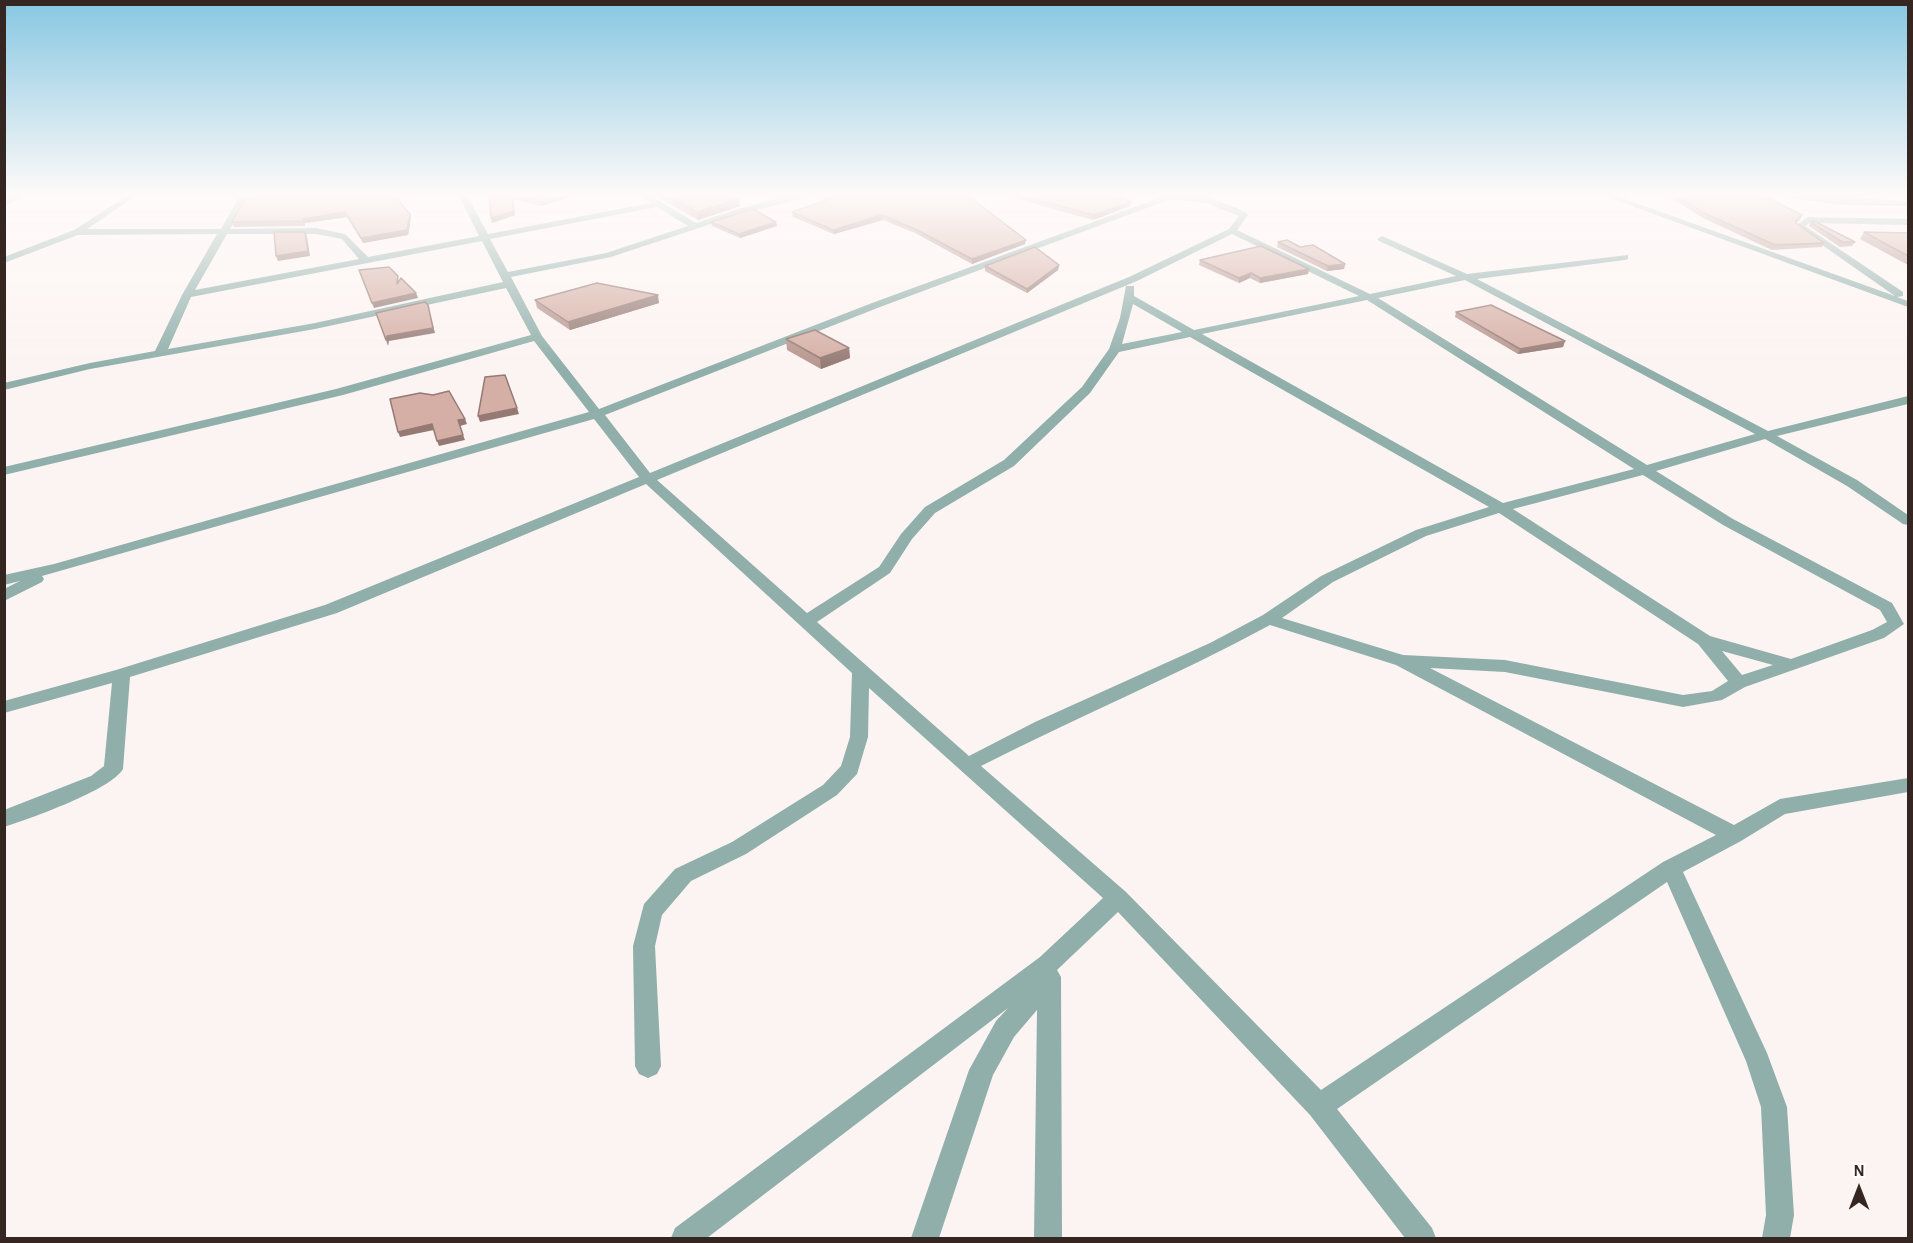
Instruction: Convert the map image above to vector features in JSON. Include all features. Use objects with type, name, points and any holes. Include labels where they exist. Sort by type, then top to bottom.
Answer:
[{"type":"street","points":[[4,260],[25,252]]},
{"type":"street","points":[[159,355],[187,295],[211,252]]},
{"type":"street","points":[[358,252],[366,261]]},
{"type":"street","points":[[187,295],[413,252]]},
{"type":"street","points":[[493,252],[537,337],[647,478],[1118,898],[1319,1106],[1422,1239]]},
{"type":"street","points":[[4,387],[90,366],[315,326],[617,252]]},
{"type":"street","points":[[4,580],[57,568],[597,414],[876,305],[1020,252]]},
{"type":"street","points":[[4,707],[122,674],[331,609],[1133,279],[1189,252]]},
{"type":"street","points":[[1276,252],[1369,297],[1728,522],[1886,608],[1896,624],[1878,634],[1738,683],[1716,696],[1683,701],[1505,666],[1401,661]]},
{"type":"street","points":[[1412,252],[1466,277],[1766,435],[1852,483],[1908,521]]},
{"type":"street","points":[[1767,252],[1908,302]]},
{"type":"street","points":[[1836,252],[1908,302]]},
{"type":"street","points":[[1115,349],[1466,277],[1625,257]]},
{"type":"street","points":[[807,620],[885,570],[906,537],[930,510],[1009,463],[1086,390],[1115,349],[1125,318],[1133,279]]},
{"type":"street","points":[[1128,297],[1501,508],[1704,640],[1790,664]]},
{"type":"street","points":[[4,471],[339,392],[537,337]]},
{"type":"street","points":[[969,764],[1072,713],[1216,647],[1269,619],[1327,579],[1421,533],[1501,508],[1646,470],[1766,435],[1908,400]]},
{"type":"street","points":[[4,596],[57,568]]},
{"type":"street","points":[[1269,619],[1401,661],[1612,769],[1734,835]]},
{"type":"street","points":[[1704,640],[1738,683]]},
{"type":"street","points":[[648,1066],[644,946],[652,911],[682,875],[739,848],[830,790],[850,769],[859,737],[861,671]]},
{"type":"street","points":[[4,819],[98,781],[113,770],[122,674]]},
{"type":"street","points":[[1319,1106],[1671,868],[1734,835],[1780,807],[1908,785]]},
{"type":"street","points":[[1671,868],[1758,1061],[1774,1107],[1780,1215],[1776,1239]]},
{"type":"street","points":[[925,1239],[982,1070],[1005,1029],[1049,975],[1118,898]]},
{"type":"street","points":[[686,1239],[1049,975]]},
{"type":"street","points":[[1048,1239],[1049,975]]},
{"type":"building","points":[[276,252],[302,252],[276,256]]},
{"type":"building","points":[[959,252],[992,252],[972,259]]},
{"type":"building","points":[[1022,252],[1042,252],[1059,265],[1027,289],[985,266]]},
{"type":"building","points":[[1235,252],[1274,252],[1309,269],[1260,278],[1251,273],[1239,278],[1200,260]]},
{"type":"building","points":[[1299,252],[1325,252],[1345,264],[1328,266]]},
{"type":"building","points":[[389,267],[398,276],[397,284],[401,278],[416,293],[372,303],[359,270]]},
{"type":"building","points":[[597,283],[658,295],[568,322],[535,300]]},
{"type":"building","points":[[425,302],[428,305],[433,328],[387,336],[386,340],[376,313]]},
{"type":"building","points":[[1491,305],[1565,341],[1520,349],[1456,312]]},
{"type":"building","points":[[815,330],[849,348],[820,358],[786,339]]},
{"type":"building","points":[[505,375],[517,408],[478,416],[485,377]]},
{"type":"building","points":[[449,391],[465,419],[458,420],[463,435],[437,441],[432,424],[398,432],[390,399],[420,393],[433,395]]}]
